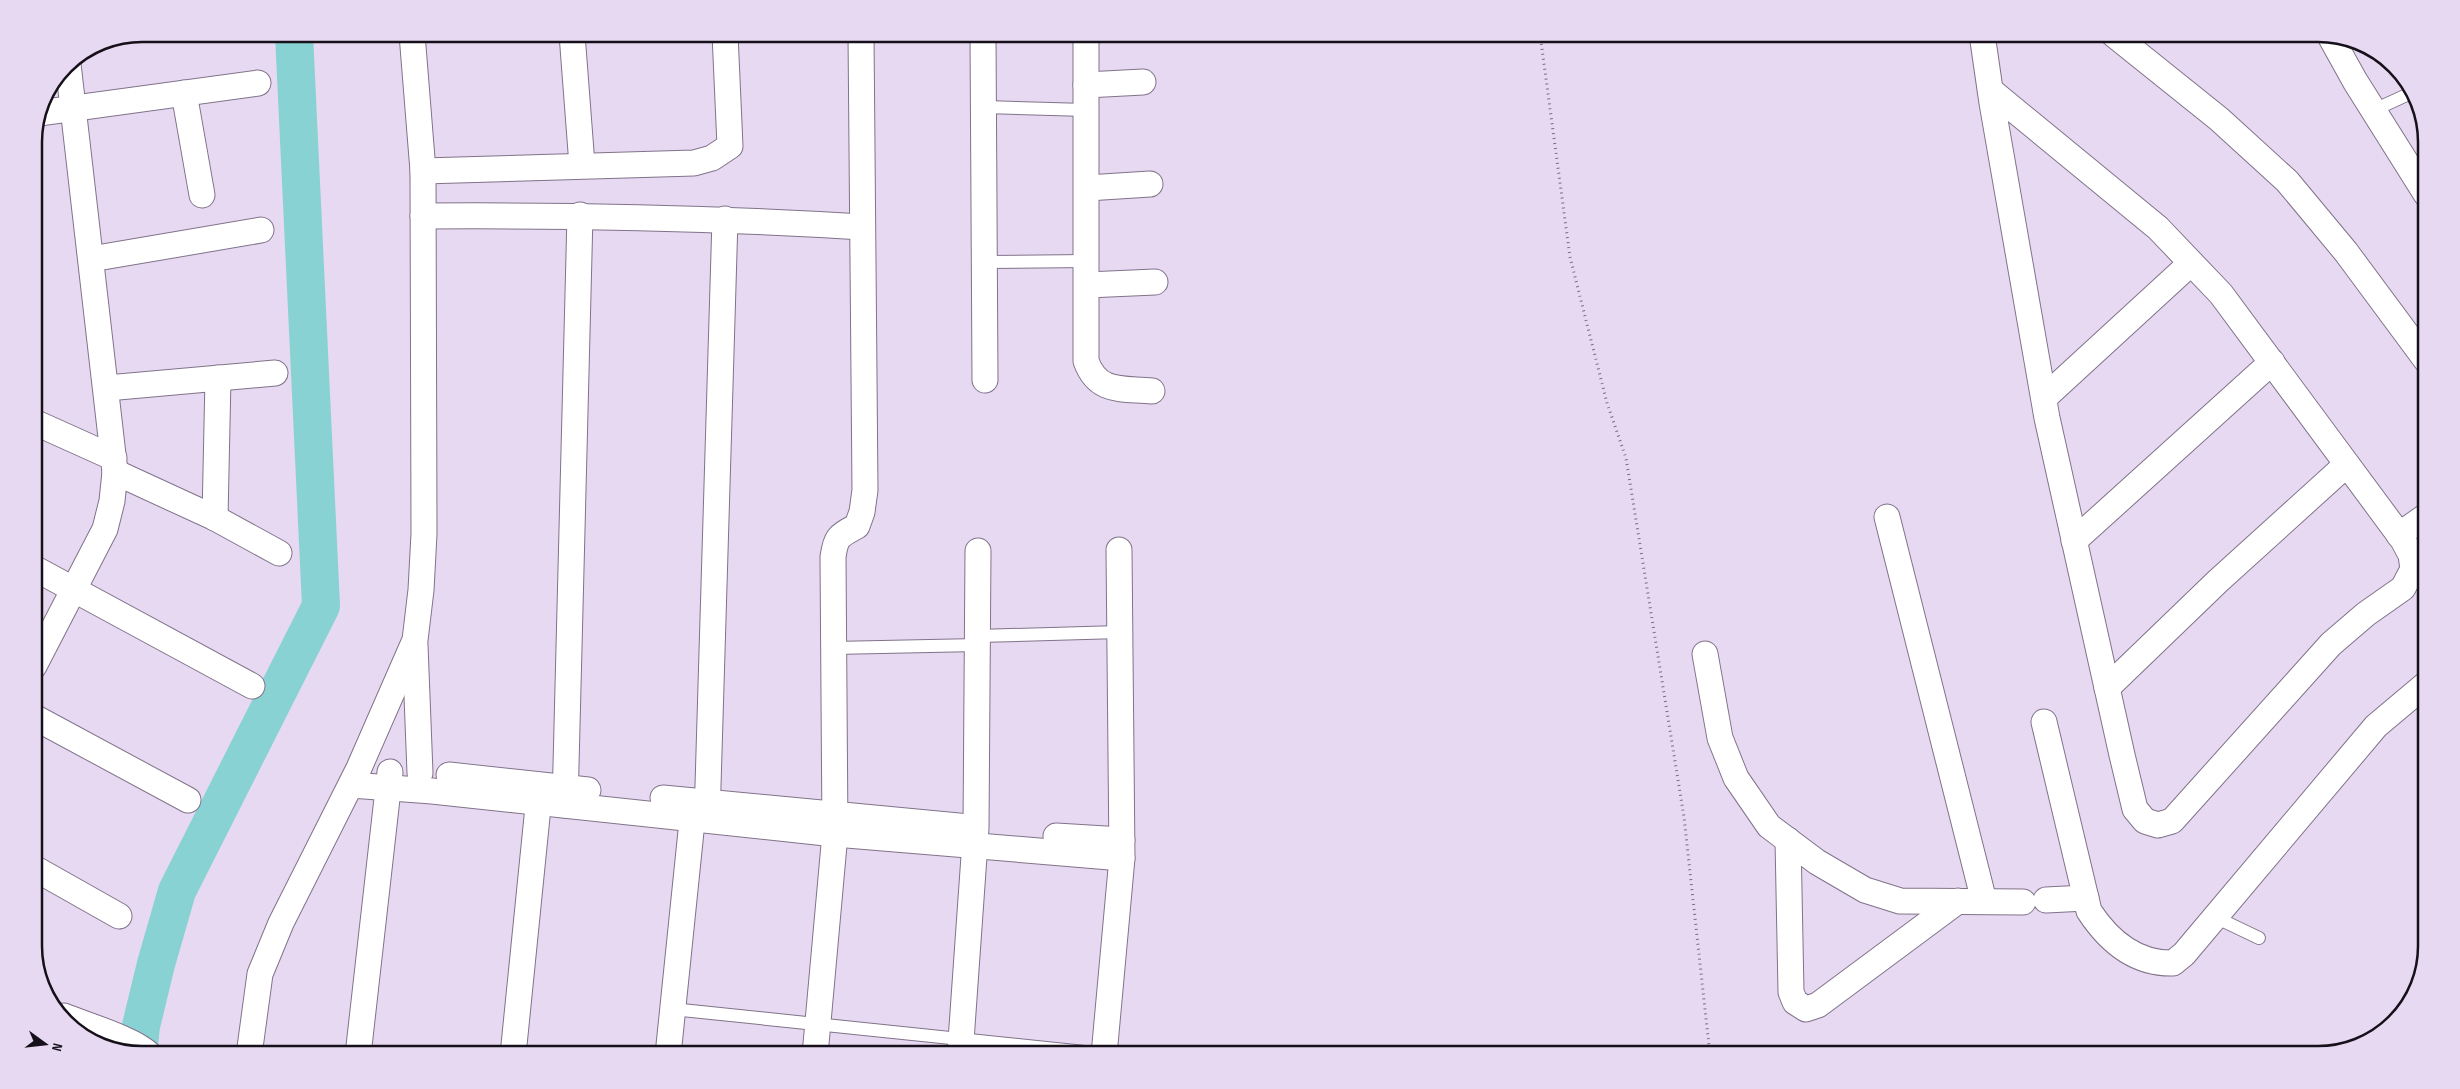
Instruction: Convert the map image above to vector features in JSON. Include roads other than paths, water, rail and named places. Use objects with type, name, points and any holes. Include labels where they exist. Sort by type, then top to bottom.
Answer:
[{"type":"street","points":[[413,42],[423,171],[424,534],[421,590],[415,640],[420,720],[420,772]]},
{"type":"street","points":[[573,42],[582,165]]},
{"type":"street","points":[[423,171],[694,163],[712,158],[725,152],[730,146],[731,131],[725,42]]},
{"type":"street","points":[[816,1046],[835,824],[833,648],[835,544],[839,536],[856,526],[862,512],[865,490],[861,42]]},
{"type":"street","points":[[983,42],[985,380]]},
{"type":"street","points":[[1086,42],[1086,361],[1091,373],[1098,382],[1112,387],[1152,391]]},
{"type":"street","points":[[1983,42],[1990,90],[2044,398],[2074,541],[2135,809],[2145,821],[2158,825],[2172,821],[2331,644],[2366,614],[2403,588],[2413,569],[2411,555],[2221,294],[2158,228],[1990,90]]},
{"type":"street","points":[[2123,42],[2219,119],[2287,181],[2346,252],[2417,348]]},
{"type":"street","points":[[2335,44],[2417,180]]},
{"type":"street","points":[[43,649],[105,529],[112,500],[114,465],[69,75]]},
{"type":"street","points":[[48,112],[258,82]]},
{"type":"street","points":[[1086,85],[1143,82]]},
{"type":"street","points":[[184,93],[202,194]]},
{"type":"street","points":[[1087,188],[1150,184]]},
{"type":"street","points":[[423,216],[580,215],[725,219],[862,227]]},
{"type":"street","points":[[566,796],[580,215]]},
{"type":"street","points":[[669,1046],[672,1009],[700,810],[725,219]]},
{"type":"street","points":[[92,259],[262,230]]},
{"type":"street","points":[[2044,398],[2191,263]]},
{"type":"street","points":[[1087,273],[1155,282]]},
{"type":"street","points":[[2074,541],[2272,362]]},
{"type":"street","points":[[106,388],[275,373]]},
{"type":"street","points":[[215,518],[218,378]]},
{"type":"street","points":[[43,427],[279,553]]},
{"type":"street","points":[[2107,688],[2218,581],[2346,465]]},
{"type":"street","points":[[1887,517],[1984,901]]},
{"type":"street","points":[[2398,536],[2417,522]]},
{"type":"street","points":[[1105,1046],[1122,849],[1119,550]]},
{"type":"street","points":[[961,1046],[976,836],[978,551]]},
{"type":"street","points":[[43,573],[252,686]]},
{"type":"street","points":[[250,1046],[260,974],[281,924],[355,776],[415,640]]},
{"type":"street","points":[[1705,654],[1720,738],[1736,778],[1769,826],[1817,862],[1865,890],[1900,901],[2035,901],[2086,898]]},
{"type":"street","points":[[2044,722],[2089,911],[2102,931],[2133,954],[2163,964],[2173,963],[2184,954],[2376,726],[2418,691]]},
{"type":"street","points":[[43,722],[188,800]]},
{"type":"street","points":[[389,779],[420,772],[539,794]]},
{"type":"street","points":[[355,776],[835,824],[1122,849]]},
{"type":"street","points":[[359,1046],[389,779]]},
{"type":"street","points":[[514,1046],[539,794]]},
{"type":"street","points":[[1788,840],[1791,992],[1799,1006],[1806,1009],[1818,1006],[1958,901]]},
{"type":"street","points":[[43,873],[119,916]]},
{"type":"street","points":[[76,1021],[133,1046]]},
{"type":"lane","points":[[2374,110],[2405,96]]},
{"type":"lane","points":[[984,107],[1086,110]]},
{"type":"lane","points":[[984,262],[1087,273]]},
{"type":"lane","points":[[833,648],[1120,632]]},
{"type":"lane","points":[[2216,917],[2259,938]]},
{"type":"lane","points":[[672,1009],[819,1026],[948,1046]]},
{"type":"waterway","points":[[139,1046],[141,1026],[156,964],[177,891],[321,606],[294,42]]}]
